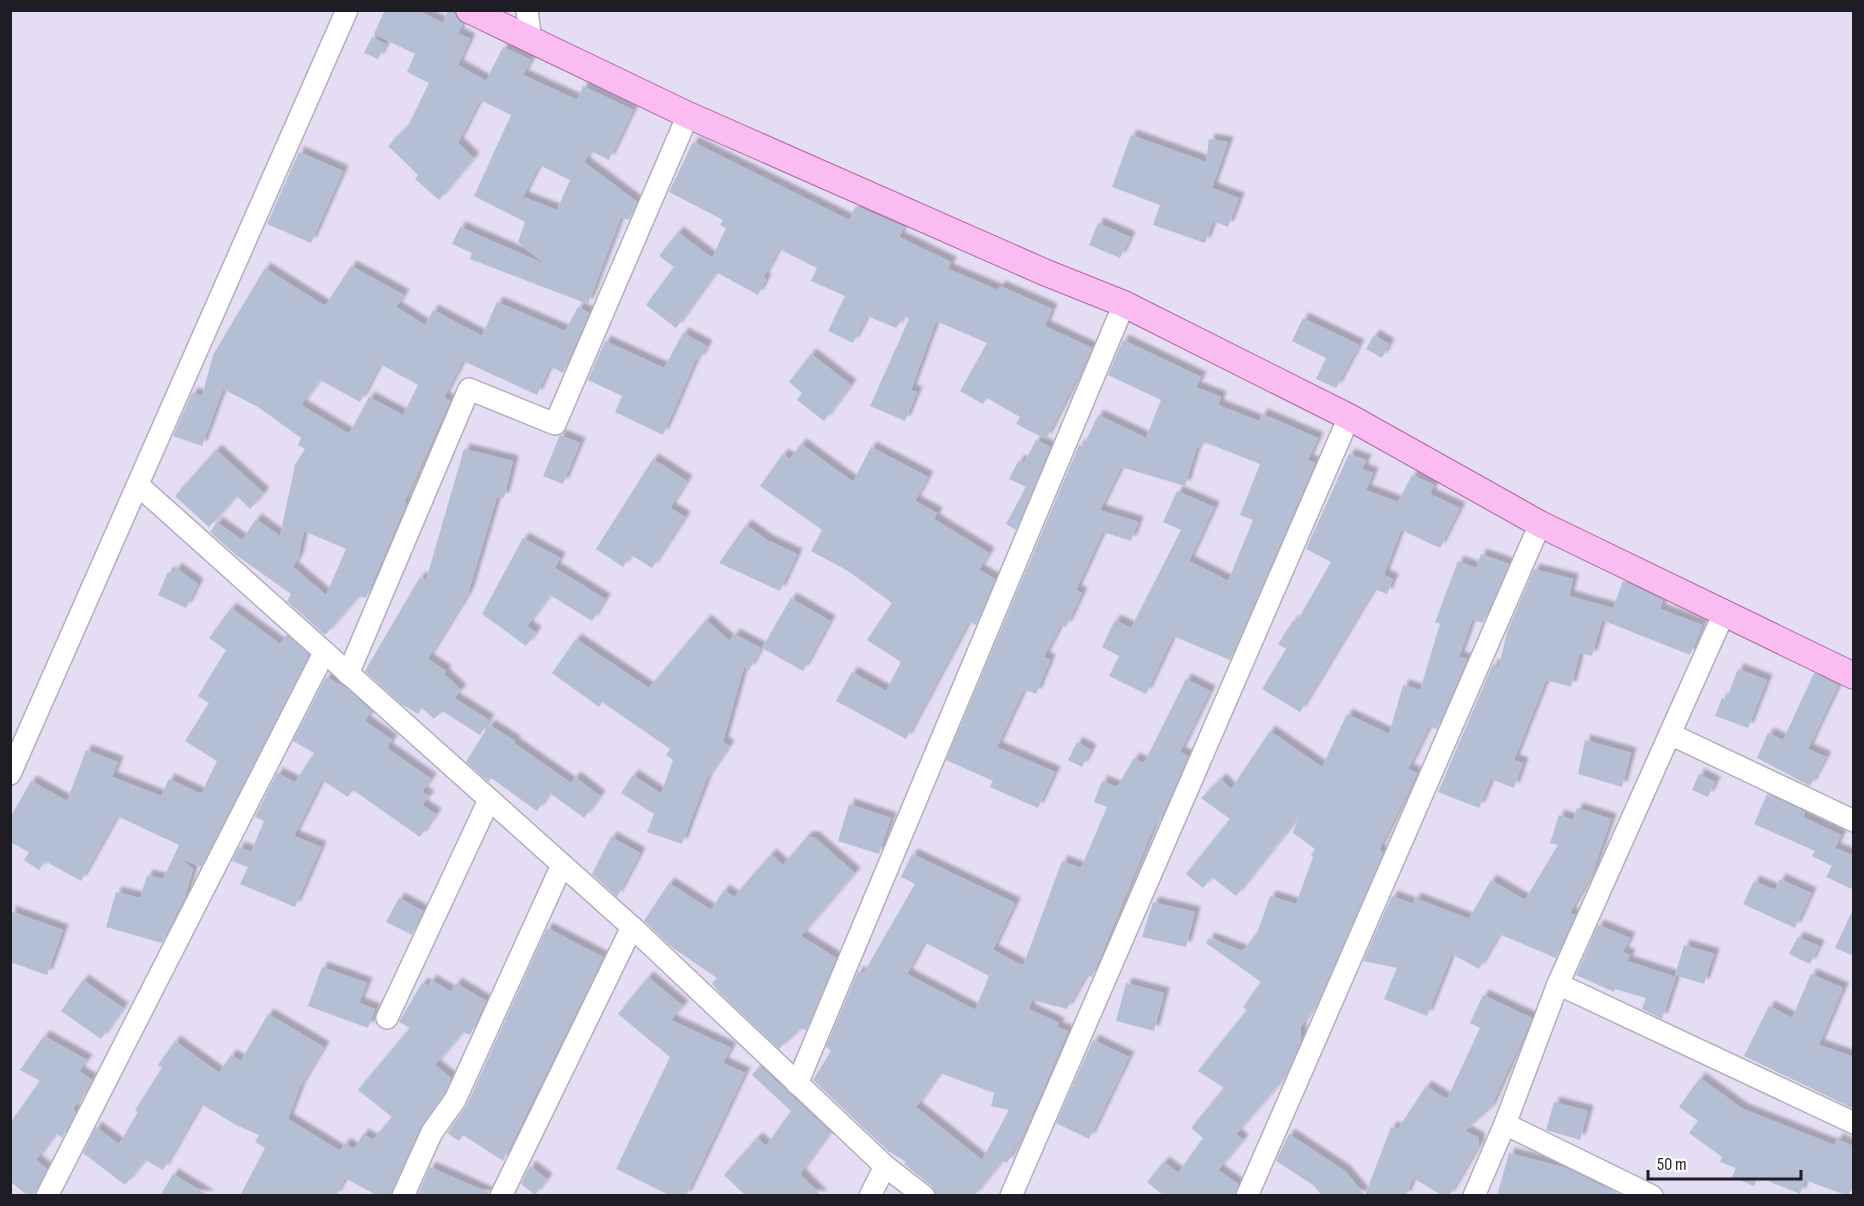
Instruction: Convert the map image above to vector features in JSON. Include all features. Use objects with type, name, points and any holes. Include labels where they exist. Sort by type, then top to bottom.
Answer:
[{"type":"main road","points":[[469,10],[531,42],[688,115],[1033,268],[1124,304],[1349,417],[1540,525],[1854,676]]},
{"type":"street","points":[[10,774],[347,10]]},
{"type":"street","points":[[527,10],[531,42]]},
{"type":"street","points":[[348,674],[469,389],[555,424],[688,115]]},
{"type":"street","points":[[797,1084],[1124,304]]},
{"type":"street","points":[[1011,1196],[1349,417]]},
{"type":"street","points":[[138,485],[632,927],[885,1166],[924,1196]]},
{"type":"street","points":[[1247,1196],[1540,525]]},
{"type":"street","points":[[1474,1196],[1505,1124],[1558,984],[1724,613]]},
{"type":"street","points":[[47,1196],[324,653]]},
{"type":"street","points":[[1670,734],[1854,821]]},
{"type":"street","points":[[387,1018],[489,800]]},
{"type":"street","points":[[403,1196],[432,1132],[455,1100],[562,865]]},
{"type":"street","points":[[501,1196],[632,927]]},
{"type":"street","points":[[1558,984],[1854,1123]]},
{"type":"street","points":[[1505,1124],[1652,1196]]},
{"type":"street","points":[[870,1196],[885,1166]]},
{"type":"building","points":[[385,10],[417,10],[443,23],[448,10],[454,12],[463,24],[458,33],[470,39],[458,65],[486,81],[503,47],[531,60],[523,75],[577,100],[583,86],[633,110],[609,160],[591,151],[584,162],[637,202],[629,220],[621,217],[588,304],[470,259],[472,253],[452,244],[460,227],[545,264],[518,242],[525,222],[474,196],[511,115],[480,100],[458,143],[474,158],[439,200],[415,179],[418,175],[388,146],[408,126],[429,83],[407,72],[415,54],[374,34]],"holes":[[[539,165],[570,180],[557,210],[523,197]]]},
{"type":"building","points":[[372,37],[386,44],[378,59],[364,53]]},
{"type":"building","points":[[1131,135],[1206,162],[1209,139],[1228,142],[1212,188],[1239,198],[1228,227],[1213,221],[1205,243],[1153,225],[1160,205],[1112,187]]},
{"type":"building","points":[[693,142],[849,220],[856,206],[904,227],[899,237],[951,262],[948,269],[998,290],[1000,286],[1052,309],[1045,326],[1092,348],[1046,439],[1016,424],[1020,417],[987,398],[983,404],[960,391],[987,343],[936,321],[911,390],[917,392],[905,421],[870,406],[909,319],[905,316],[896,328],[867,316],[853,343],[828,331],[845,296],[811,281],[817,268],[779,249],[763,278],[766,279],[758,295],[716,272],[676,328],[646,305],[674,267],[659,256],[678,232],[712,258],[726,228],[720,225],[723,220],[669,192]]},
{"type":"building","points":[[299,152],[343,171],[311,243],[267,224]]},
{"type":"building","points":[[1098,223],[1130,237],[1120,258],[1089,245]]},
{"type":"building","points":[[351,266],[404,295],[396,307],[425,325],[433,310],[482,336],[497,302],[565,331],[578,307],[589,313],[563,373],[550,366],[537,395],[463,361],[444,397],[450,401],[404,503],[406,504],[366,598],[359,596],[325,635],[287,601],[291,594],[236,555],[210,532],[217,522],[242,540],[256,519],[280,536],[295,465],[305,449],[298,445],[301,438],[258,407],[223,389],[202,446],[173,436],[192,393],[202,396],[213,355],[265,268],[325,306]],"holes":[[[380,364],[418,385],[403,415],[369,397],[349,434],[301,405],[320,380],[360,402]],[[304,531],[346,549],[326,595],[293,567],[298,558]]]},
{"type":"building","points":[[1303,318],[1359,345],[1336,388],[1316,379],[1326,358],[1292,341]]},
{"type":"building","points":[[683,333],[707,346],[699,360],[696,359],[663,435],[615,412],[622,396],[588,380],[605,341],[664,368]]},
{"type":"building","points":[[1374,335],[1389,344],[1382,358],[1366,349]]},
{"type":"building","points":[[1123,340],[1201,377],[1196,387],[1221,397],[1218,405],[1259,421],[1262,414],[1318,438],[1308,460],[1315,463],[1230,660],[1173,636],[1146,694],[1109,676],[1119,656],[1102,647],[1115,620],[1131,628],[1181,530],[1163,522],[1177,491],[1214,507],[1189,561],[1228,581],[1253,520],[1240,515],[1260,464],[1204,442],[1201,449],[1197,447],[1185,486],[1121,467],[1100,510],[1138,522],[1131,541],[1103,532],[1076,590],[1082,593],[1066,627],[1061,624],[1044,657],[1050,660],[1036,694],[1024,689],[997,747],[1055,772],[1038,808],[990,787],[993,781],[946,760],[1079,445],[1083,447],[1098,415],[1146,438],[1161,400],[1108,375]]},
{"type":"building","points":[[811,354],[851,385],[824,421],[797,400],[802,393],[789,382]]},
{"type":"building","points":[[560,435],[580,443],[563,484],[543,476]]},
{"type":"building","points":[[1036,440],[1050,447],[1016,530],[1006,524],[1026,487],[1009,479],[1019,460],[1024,463]]},
{"type":"building","points":[[801,444],[853,482],[871,447],[928,477],[915,501],[937,513],[934,519],[989,553],[979,570],[995,579],[976,625],[969,621],[906,739],[836,701],[852,672],[886,691],[901,662],[867,640],[892,603],[848,571],[811,551],[822,530],[760,486],[783,454],[790,459]]},
{"type":"building","points":[[464,449],[513,461],[504,498],[497,497],[468,594],[428,659],[446,671],[444,674],[461,690],[454,698],[489,720],[480,735],[442,711],[434,719],[422,708],[418,714],[401,704],[365,671],[420,577],[426,580]]},
{"type":"building","points":[[216,450],[264,493],[250,509],[237,496],[209,527],[175,496]]},
{"type":"building","points":[[1349,454],[1366,460],[1362,469],[1373,473],[1366,490],[1398,502],[1412,475],[1434,485],[1430,494],[1460,508],[1440,548],[1401,530],[1384,575],[1393,579],[1387,594],[1374,589],[1300,712],[1262,689],[1286,649],[1278,644],[1293,621],[1296,623],[1331,562],[1306,549]]},
{"type":"building","points":[[653,459],[687,481],[670,508],[685,517],[652,568],[631,555],[623,567],[596,549]]},
{"type":"building","points":[[746,525],[767,540],[797,554],[780,591],[719,563]]},
{"type":"building","points":[[523,538],[560,558],[555,568],[605,599],[592,621],[550,595],[527,626],[536,632],[526,646],[482,614]]},
{"type":"building","points":[[1481,554],[1509,564],[1483,623],[1472,620],[1459,657],[1467,659],[1437,729],[1429,726],[1408,769],[1417,773],[1379,850],[1383,853],[1318,1002],[1301,1026],[1301,1041],[1285,1077],[1236,1134],[1243,1140],[1218,1170],[1238,1184],[1235,1196],[1164,1196],[1147,1182],[1164,1162],[1178,1173],[1203,1138],[1191,1128],[1224,1088],[1198,1071],[1247,1010],[1243,1007],[1261,982],[1206,943],[1209,938],[1243,951],[1258,931],[1270,896],[1296,904],[1313,857],[1311,855],[1315,849],[1293,833],[1298,818],[1236,896],[1212,877],[1203,888],[1186,874],[1230,819],[1201,798],[1221,779],[1231,789],[1270,731],[1322,767],[1347,714],[1389,734],[1403,685],[1420,690],[1440,624],[1435,622],[1458,561],[1476,568]]},
{"type":"building","points":[[176,568],[198,584],[186,608],[158,595],[168,572],[173,574]]},
{"type":"building","points":[[1534,569],[1573,579],[1569,596],[1613,608],[1623,581],[1663,600],[1660,609],[1702,625],[1690,655],[1602,620],[1592,656],[1580,653],[1571,687],[1546,680],[1514,760],[1523,763],[1514,788],[1491,779],[1479,808],[1438,792],[1493,664],[1499,667],[1507,632]]},
{"type":"building","points":[[791,598],[830,621],[803,671],[762,648]]},
{"type":"building","points":[[231,608],[280,644],[287,635],[308,654],[308,657],[201,867],[180,858],[193,869],[185,897],[162,943],[106,927],[116,892],[140,898],[147,875],[163,879],[179,845],[117,816],[81,881],[45,861],[39,870],[24,860],[29,852],[10,842],[10,818],[31,781],[67,801],[86,750],[118,762],[112,777],[161,796],[169,779],[201,794],[217,761],[185,741],[209,703],[198,696],[226,650],[209,638]]},
{"type":"building","points":[[706,620],[730,641],[734,634],[761,648],[749,670],[744,667],[723,742],[729,746],[707,778],[682,844],[647,832],[654,814],[621,793],[633,775],[661,794],[673,760],[666,755],[670,749],[602,702],[599,707],[552,673],[576,639],[649,688]]},
{"type":"building","points":[[1738,669],[1767,680],[1748,728],[1715,716],[1722,698],[1726,700]]},
{"type":"building","points":[[1814,673],[1838,685],[1808,749],[1826,757],[1810,786],[1757,758],[1768,733],[1783,740]]},
{"type":"building","points":[[326,677],[346,688],[371,711],[365,721],[392,740],[387,748],[431,779],[422,792],[429,796],[422,805],[436,814],[420,837],[353,790],[348,797],[322,780],[294,836],[321,847],[295,907],[240,884],[248,867],[232,861],[239,847],[251,852],[264,821],[255,817],[277,773],[295,782],[314,753],[293,741]]},
{"type":"building","points":[[1186,679],[1210,691],[1180,752],[1188,756],[1158,825],[1155,824],[1092,977],[1086,975],[1067,1009],[1032,1000],[1029,1009],[1059,1023],[1057,1027],[1068,1031],[1029,1122],[1007,1163],[1002,1161],[974,1196],[936,1196],[932,1186],[904,1164],[906,1162],[888,1151],[813,1080],[831,1051],[826,1047],[858,971],[863,974],[915,884],[901,877],[912,854],[1015,903],[993,950],[1023,966],[1062,861],[1081,868],[1107,807],[1094,802],[1102,781],[1117,787],[1134,758],[1144,763]],"holes":[[[924,942],[989,976],[975,1010],[907,974]],[[940,1073],[994,1093],[991,1106],[1009,1110],[982,1160],[916,1107]]]},
{"type":"building","points":[[489,725],[515,741],[514,743],[571,783],[575,777],[600,796],[584,818],[550,793],[537,811],[491,778],[489,782],[466,762]]},
{"type":"building","points":[[1585,740],[1631,753],[1622,787],[1578,774]]},
{"type":"building","points":[[1077,742],[1091,750],[1082,767],[1068,760]]},
{"type":"building","points":[[1699,774],[1715,782],[1708,797],[1692,790]]},
{"type":"building","points":[[1767,794],[1805,812],[1803,817],[1841,835],[1835,848],[1854,856],[1854,890],[1826,877],[1832,866],[1812,856],[1815,851],[1754,824]]},
{"type":"building","points":[[849,804],[891,818],[879,854],[838,841]]},
{"type":"building","points":[[1577,808],[1611,819],[1592,874],[1570,913],[1575,915],[1556,958],[1499,934],[1479,969],[1452,954],[1427,1016],[1384,999],[1397,968],[1363,961],[1392,896],[1413,904],[1415,898],[1469,919],[1491,880],[1525,900],[1558,845],[1550,843],[1559,815],[1573,820]]},
{"type":"building","points":[[611,837],[640,853],[617,897],[592,874]]},
{"type":"building","points":[[807,837],[814,837],[855,873],[801,936],[836,958],[806,1031],[802,1028],[779,1049],[719,992],[712,983],[717,978],[673,948],[644,921],[669,883],[711,910],[724,890],[734,897],[771,854],[783,865]]},
{"type":"building","points":[[1780,879],[1811,893],[1795,928],[1743,904],[1754,881],[1775,890]]},
{"type":"building","points":[[399,898],[423,911],[412,935],[386,922]]},
{"type":"building","points":[[1153,902],[1195,912],[1186,947],[1142,937]]},
{"type":"building","points":[[1854,907],[1854,956],[1835,948]]},
{"type":"building","points":[[10,911],[63,930],[47,975],[10,962]]},
{"type":"building","points":[[1598,925],[1630,938],[1623,952],[1630,955],[1627,961],[1676,977],[1662,1019],[1642,1009],[1646,998],[1615,989],[1614,992],[1576,975]]},
{"type":"building","points":[[547,928],[603,957],[503,1161],[463,1135],[459,1141],[447,1133],[467,1105]]},
{"type":"building","points":[[1798,937],[1819,946],[1810,964],[1789,954]]},
{"type":"building","points":[[1684,945],[1714,954],[1704,984],[1675,975]]},
{"type":"building","points":[[322,967],[367,983],[359,1003],[375,1009],[368,1028],[308,1006]]},
{"type":"building","points":[[1811,974],[1843,988],[1819,1045],[1854,1057],[1854,1109],[1744,1056],[1769,1006],[1792,1018]]},
{"type":"building","points":[[648,977],[683,1006],[671,1020],[731,1048],[723,1063],[745,1073],[686,1196],[671,1196],[616,1169],[670,1057],[618,1014]]},
{"type":"building","points":[[83,980],[123,1008],[101,1039],[61,1011]]},
{"type":"building","points":[[431,980],[451,992],[456,983],[486,1001],[470,1035],[463,1032],[435,1065],[451,1078],[444,1094],[420,1127],[391,1196],[378,1196],[345,1178],[336,1196],[240,1196],[265,1148],[255,1142],[259,1135],[236,1125],[201,1104],[163,1170],[145,1160],[125,1185],[83,1153],[96,1127],[119,1144],[138,1112],[135,1110],[162,1068],[158,1065],[175,1041],[219,1073],[231,1055],[241,1061],[268,1014],[324,1047],[300,1087],[288,1119],[340,1151],[345,1143],[354,1149],[363,1134],[373,1140],[392,1117],[358,1090],[410,1028],[399,1022],[422,983],[428,986]]},
{"type":"building","points":[[1126,983],[1164,993],[1154,1031],[1116,1021]]},
{"type":"building","points":[[1483,995],[1532,1018],[1490,1109],[1465,1131],[1479,1138],[1479,1145],[1449,1196],[1443,1196],[1413,1178],[1406,1196],[1322,1196],[1313,1185],[1276,1161],[1289,1134],[1345,1171],[1365,1195],[1391,1127],[1398,1129],[1426,1086],[1447,1099],[1480,1028],[1470,1023]]},
{"type":"building","points":[[44,1036],[87,1060],[79,1071],[92,1080],[73,1109],[76,1112],[62,1138],[56,1133],[36,1160],[47,1169],[35,1193],[28,1196],[10,1181],[10,1123],[40,1081],[20,1070]]},
{"type":"building","points":[[1093,1040],[1129,1057],[1089,1139],[1056,1123]]},
{"type":"building","points":[[760,1066],[830,1132],[800,1174],[822,1196],[746,1196],[724,1175],[757,1138],[766,1146],[791,1111],[752,1075]]},
{"type":"building","points":[[1700,1078],[1743,1109],[1834,1145],[1837,1139],[1854,1147],[1854,1184],[1848,1196],[1805,1180],[1800,1194],[1758,1177],[1754,1186],[1732,1177],[1736,1168],[1720,1162],[1722,1157],[1689,1133],[1698,1121],[1679,1107]]},
{"type":"building","points":[[1554,1102],[1588,1111],[1580,1140],[1546,1130]]},
{"type":"building","points":[[1509,1153],[1566,1168],[1622,1196],[1497,1196]]},
{"type":"building","points":[[530,1166],[547,1179],[535,1195],[521,1184]]},
{"type":"building","points":[[430,1167],[489,1193],[488,1196],[417,1196]]},
{"type":"building","points":[[173,1174],[209,1196],[160,1196]]}]
